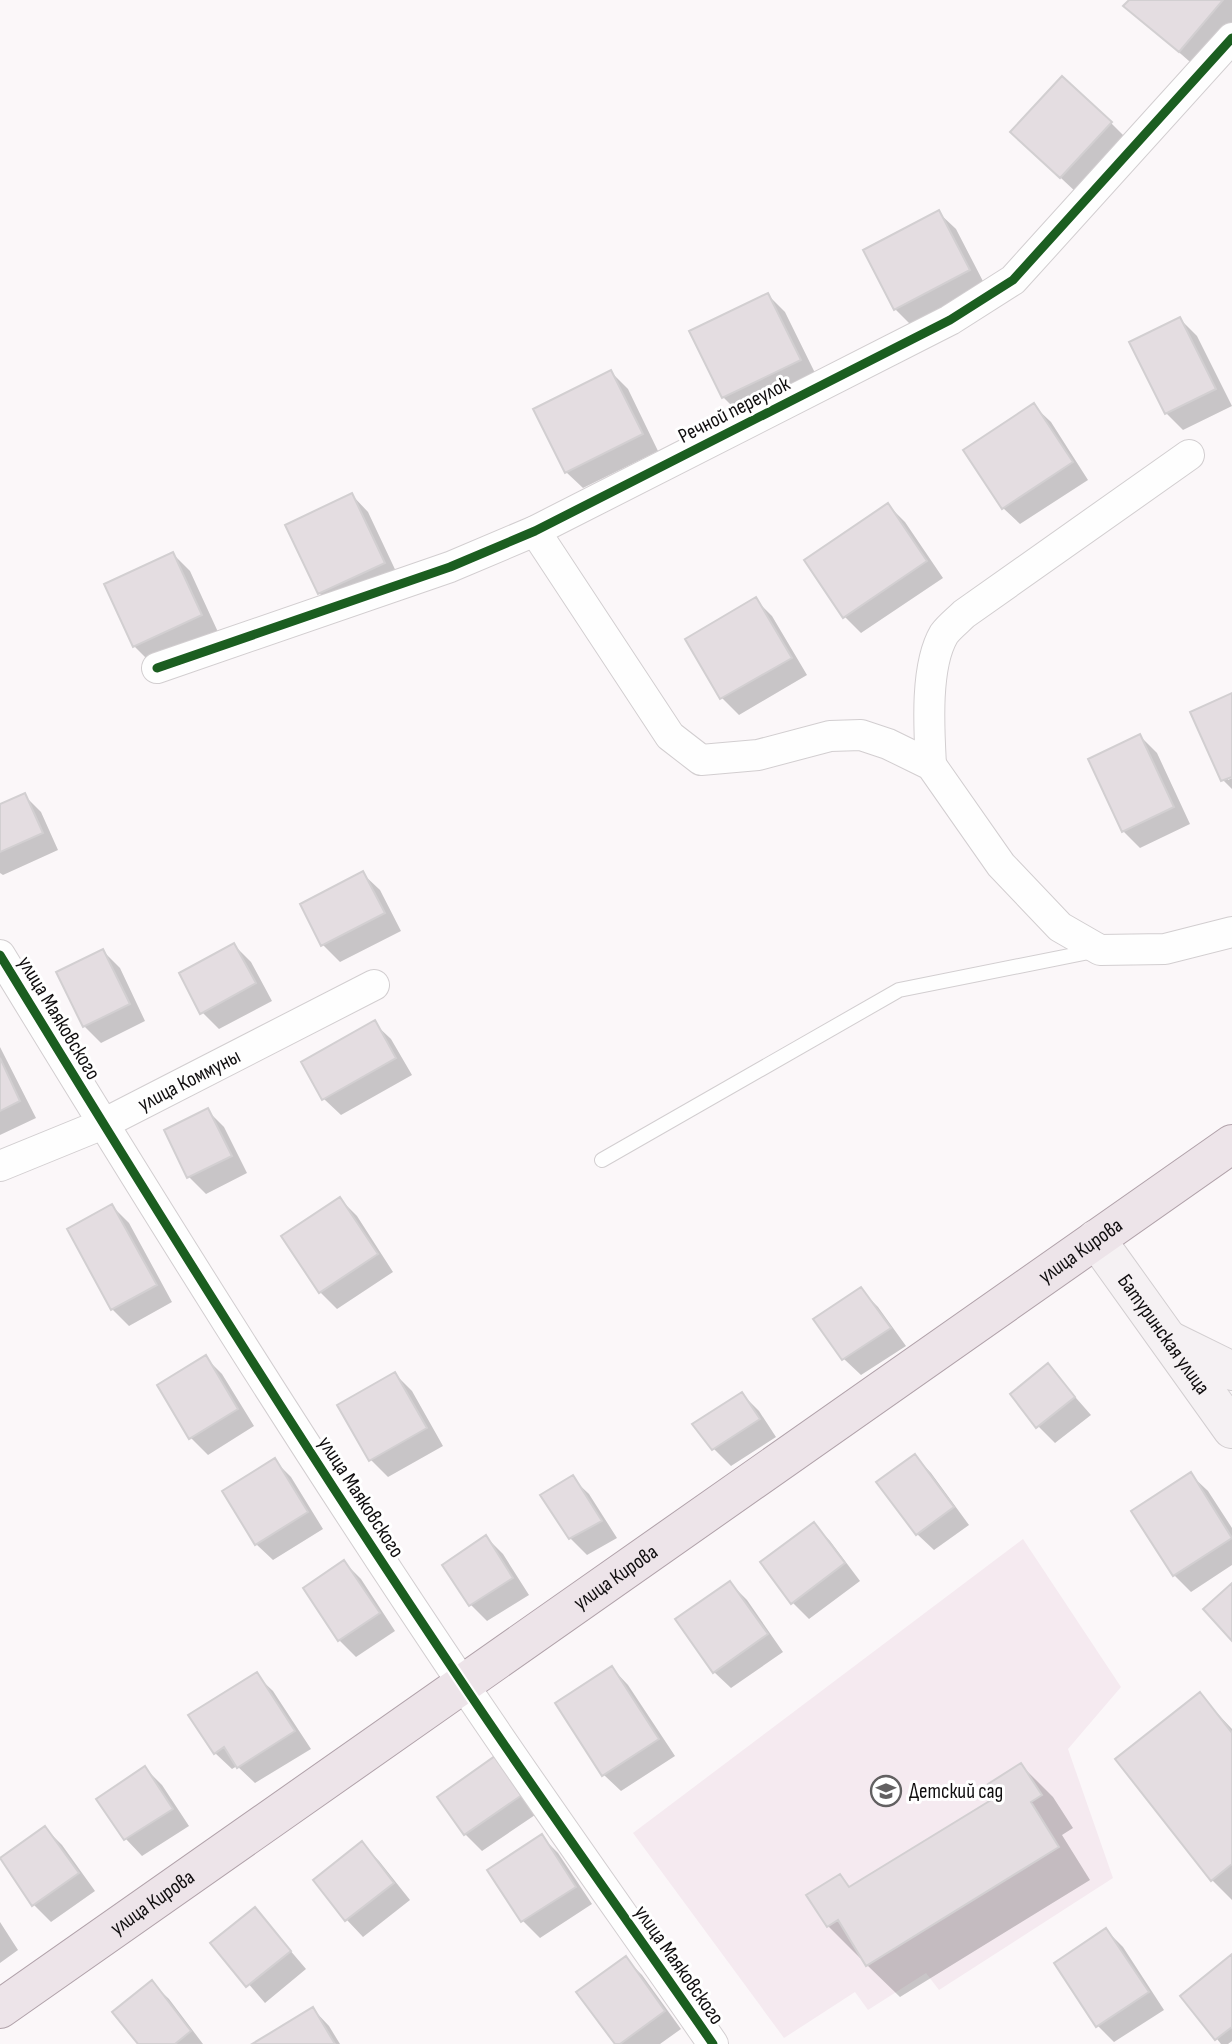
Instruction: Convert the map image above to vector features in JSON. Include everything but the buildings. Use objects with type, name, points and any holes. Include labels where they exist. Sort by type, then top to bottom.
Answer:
[{"type":"main road","name":"улица Кирова","points":[[0,2009],[1232,1144]]},
{"type":"main road","name":"Батуринская улица","points":[[1096,1240],[1232,1429]]},
{"type":"main road","points":[[1168,1339],[1232,1371]]},
{"type":"street","name":"Речной переулок","points":[[157,668],[450,567],[535,531],[950,320],[1013,280],[1232,38]]},
{"type":"street","points":[[931,765],[928,725],[932,670],[944,634],[964,614],[1189,455]]},
{"type":"street","points":[[535,531],[670,736],[701,760],[758,755],[830,736],[861,735],[888,744],[931,765],[1001,865],[1060,927],[1100,950],[1165,949],[1232,932]]},
{"type":"street","name":"улица Маяковского","points":[[0,955],[281,1406],[463,1684],[713,2044]]},
{"type":"street","name":"улица Коммуны","points":[[0,1166],[103,1124],[374,985]]},
{"type":"lane","points":[[602,1160],[899,990],[1100,950]]},
{"type":"shaded area","name":"Детский сад","points":[[1023,1539],[1121,1687],[1068,1749],[1113,1878],[939,1990],[926,1973],[868,2010],[855,1992],[784,2038],[633,1833]]},
{"type":"cycle path","points":[[157,668],[450,567],[535,531],[950,320],[1013,280],[1232,38]]},
{"type":"cycle path","points":[[0,955],[170,1231],[344,1504],[494,1729],[713,2044]]},
{"type":"place","name":"Детский сад","points":[[886,1791]]}]
